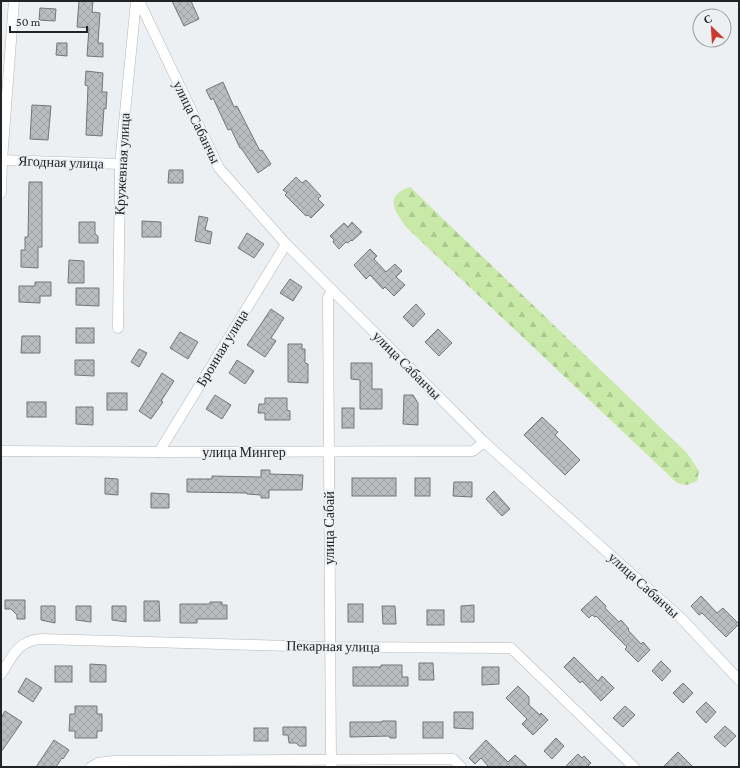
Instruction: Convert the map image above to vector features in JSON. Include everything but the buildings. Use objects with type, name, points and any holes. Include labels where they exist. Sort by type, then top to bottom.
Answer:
[{"type":"street","points":[[1,194],[1,160],[14,1]]},
{"type":"street","name":"Кружевная улица","points":[[118,328],[120,164],[136,1]]},
{"type":"street","name":"улица Сабанчы","points":[[139,1],[219,168],[286,244],[484,442],[682,619],[739,680]]},
{"type":"street","name":"Ягодная улица","points":[[1,160],[120,164]]},
{"type":"street","name":"Бронная улица","points":[[159,452],[286,244]]},
{"type":"street","name":"улица Сабай","points":[[331,763],[329,647],[328,298],[332,290]]},
{"type":"street","name":"улица Мингер","points":[[1,451],[473,451],[484,442]]},
{"type":"street","name":"Пекарная улица","points":[[1,674],[18,648],[31,640],[329,647],[511,648],[634,767]]},
{"type":"street","points":[[91,767],[98,763],[113,761],[331,763],[453,759],[461,767]]},
{"type":"green space","points":[[410,187],[687,453],[699,471],[697,481],[687,485],[677,483],[406,227],[395,209],[394,199],[402,191]]}]
